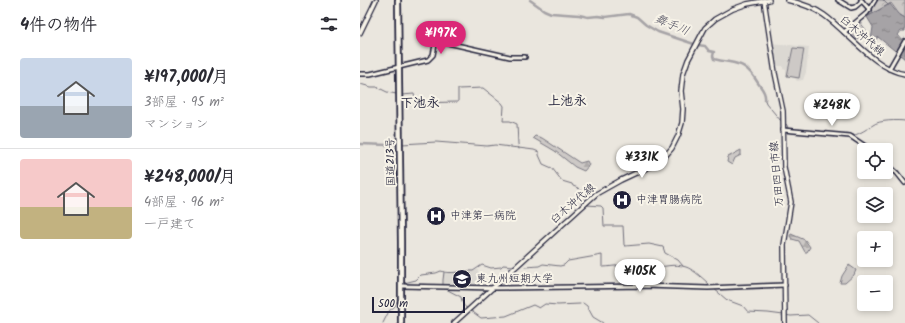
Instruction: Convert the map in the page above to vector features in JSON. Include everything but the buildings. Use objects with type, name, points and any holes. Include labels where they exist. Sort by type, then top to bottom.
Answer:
[{"type":"highway","name":"国道213号","points":[[398,0],[401,323]]},
{"type":"main road","points":[[360,33],[376,0]]},
{"type":"main road","name":"万田四日市線","points":[[764,0],[775,73],[783,111],[784,167],[791,202],[784,242],[785,323]]},
{"type":"main road","name":"臼木沖代線","points":[[454,323],[596,194],[651,166],[668,153],[675,144],[681,125],[683,111],[681,91],[683,74],[688,60],[702,32],[709,24],[728,12],[747,4],[769,0]]},
{"type":"main road","name":"臼木沖代線","points":[[787,0],[805,5],[818,12],[844,32],[878,62],[889,69],[905,74]]},
{"type":"street","points":[[838,0],[851,8],[855,7],[862,0],[870,10]]},
{"type":"street","points":[[844,32],[870,10],[875,0]]},
{"type":"street","points":[[889,69],[905,41]]},
{"type":"street","points":[[360,74],[370,74],[429,60],[433,56],[435,45],[437,43],[445,42],[510,57],[525,57]]},
{"type":"street","points":[[783,130],[850,136],[860,143]]},
{"type":"street","points":[[893,169],[905,183]]},
{"type":"street","points":[[401,286],[493,288],[645,286],[708,288],[785,285]]},
{"type":"shaded area","points":[[771,43],[809,47],[806,72],[803,80],[797,81],[795,78],[786,76],[786,70],[783,69],[783,66],[775,66]]},
{"type":"shaded area","name":"東九州短期大学","points":[[478,270],[480,286],[444,285],[443,273]]},
{"type":"green space","points":[[876,0],[905,0],[905,18],[899,14],[891,3],[866,17]]},
{"type":"green space","points":[[859,21],[866,30],[856,40],[848,31]]},
{"type":"green space","points":[[793,48],[804,49],[799,78],[787,76]]},
{"type":"green space","points":[[535,136],[542,138],[580,163],[587,161],[589,165],[584,171],[575,167],[555,151],[533,138]]},
{"type":"green space","points":[[741,150],[741,155],[735,158],[732,165],[727,162],[728,157]]},
{"type":"green space","points":[[791,234],[805,240],[810,247],[807,252],[805,252],[799,241],[792,239],[790,236]]},
{"type":"green space","points":[[849,265],[856,270],[854,275],[845,283],[840,283],[842,276]]},
{"type":"water","points":[[890,4],[898,14],[905,18],[905,31],[901,31],[898,35],[903,41],[905,41],[905,59],[878,37],[875,41],[876,47],[871,40],[873,27],[867,17]]},
{"type":"waterway","name":"舞手川","points":[[530,0],[551,13],[588,17],[605,17],[629,14],[637,17],[646,25],[658,32],[694,44]]},
{"type":"waterway","points":[[883,0],[888,5]]},
{"type":"waterway","name":"舞手川","points":[[698,45],[705,46],[709,51],[714,52],[714,59],[735,63],[749,70],[763,91],[765,100]]},
{"type":"waterway","points":[[360,84],[377,87],[387,92],[396,94]]},
{"type":"waterway","points":[[402,95],[414,94],[416,103],[458,102],[458,89],[483,88],[504,106],[503,121],[510,121],[517,124],[519,149]]},
{"type":"waterway","points":[[765,100],[781,121]]},
{"type":"waterway","points":[[844,134],[856,135],[876,123],[884,121],[905,121]]},
{"type":"waterway","points":[[784,123],[787,125],[788,129],[837,133]]},
{"type":"waterway","points":[[402,144],[436,142],[487,146],[495,145],[534,150],[539,152],[543,164],[552,168],[562,181],[572,184],[582,192],[582,203]]},
{"type":"waterway","points":[[360,144],[388,145]]},
{"type":"waterway","points":[[388,145],[398,144]]},
{"type":"waterway","points":[[587,205],[601,206],[603,208],[604,226],[623,226],[625,246],[649,244],[663,247],[665,253],[678,260],[683,266]]},
{"type":"waterway","points":[[525,267],[539,266],[543,264],[560,266],[564,265],[568,261],[602,255],[602,267],[620,266],[652,268],[673,265],[682,266],[692,270],[711,286]]},
{"type":"waterway","points":[[404,283],[416,280],[421,275],[441,271],[449,273],[473,271],[482,265],[491,268],[501,267],[503,265],[514,266]]},
{"type":"waterway","points":[[443,285],[444,272]]},
{"type":"waterway","points":[[444,288],[461,297],[467,308]]},
{"type":"waterway","points":[[713,288],[727,300],[743,306],[748,312],[791,316],[808,315],[818,323]]},
{"type":"waterway","points":[[383,323],[389,311],[395,306],[399,295]]},
{"type":"waterway","points":[[583,303],[587,306],[593,317],[603,323]]},
{"type":"waterway","points":[[470,310],[481,318],[506,316],[533,305],[539,308],[545,304],[580,304]]},
{"type":"place","name":"中津胃腸病院","points":[[622,200]]},
{"type":"place","name":"中津第一病院","points":[[436,216]]},
{"type":"place","name":"東九州短期大学","points":[[462,279]]},
{"type":"district","name":"上池永","points":[[567,101]]},
{"type":"district","name":"下池永","points":[[420,103]]}]
